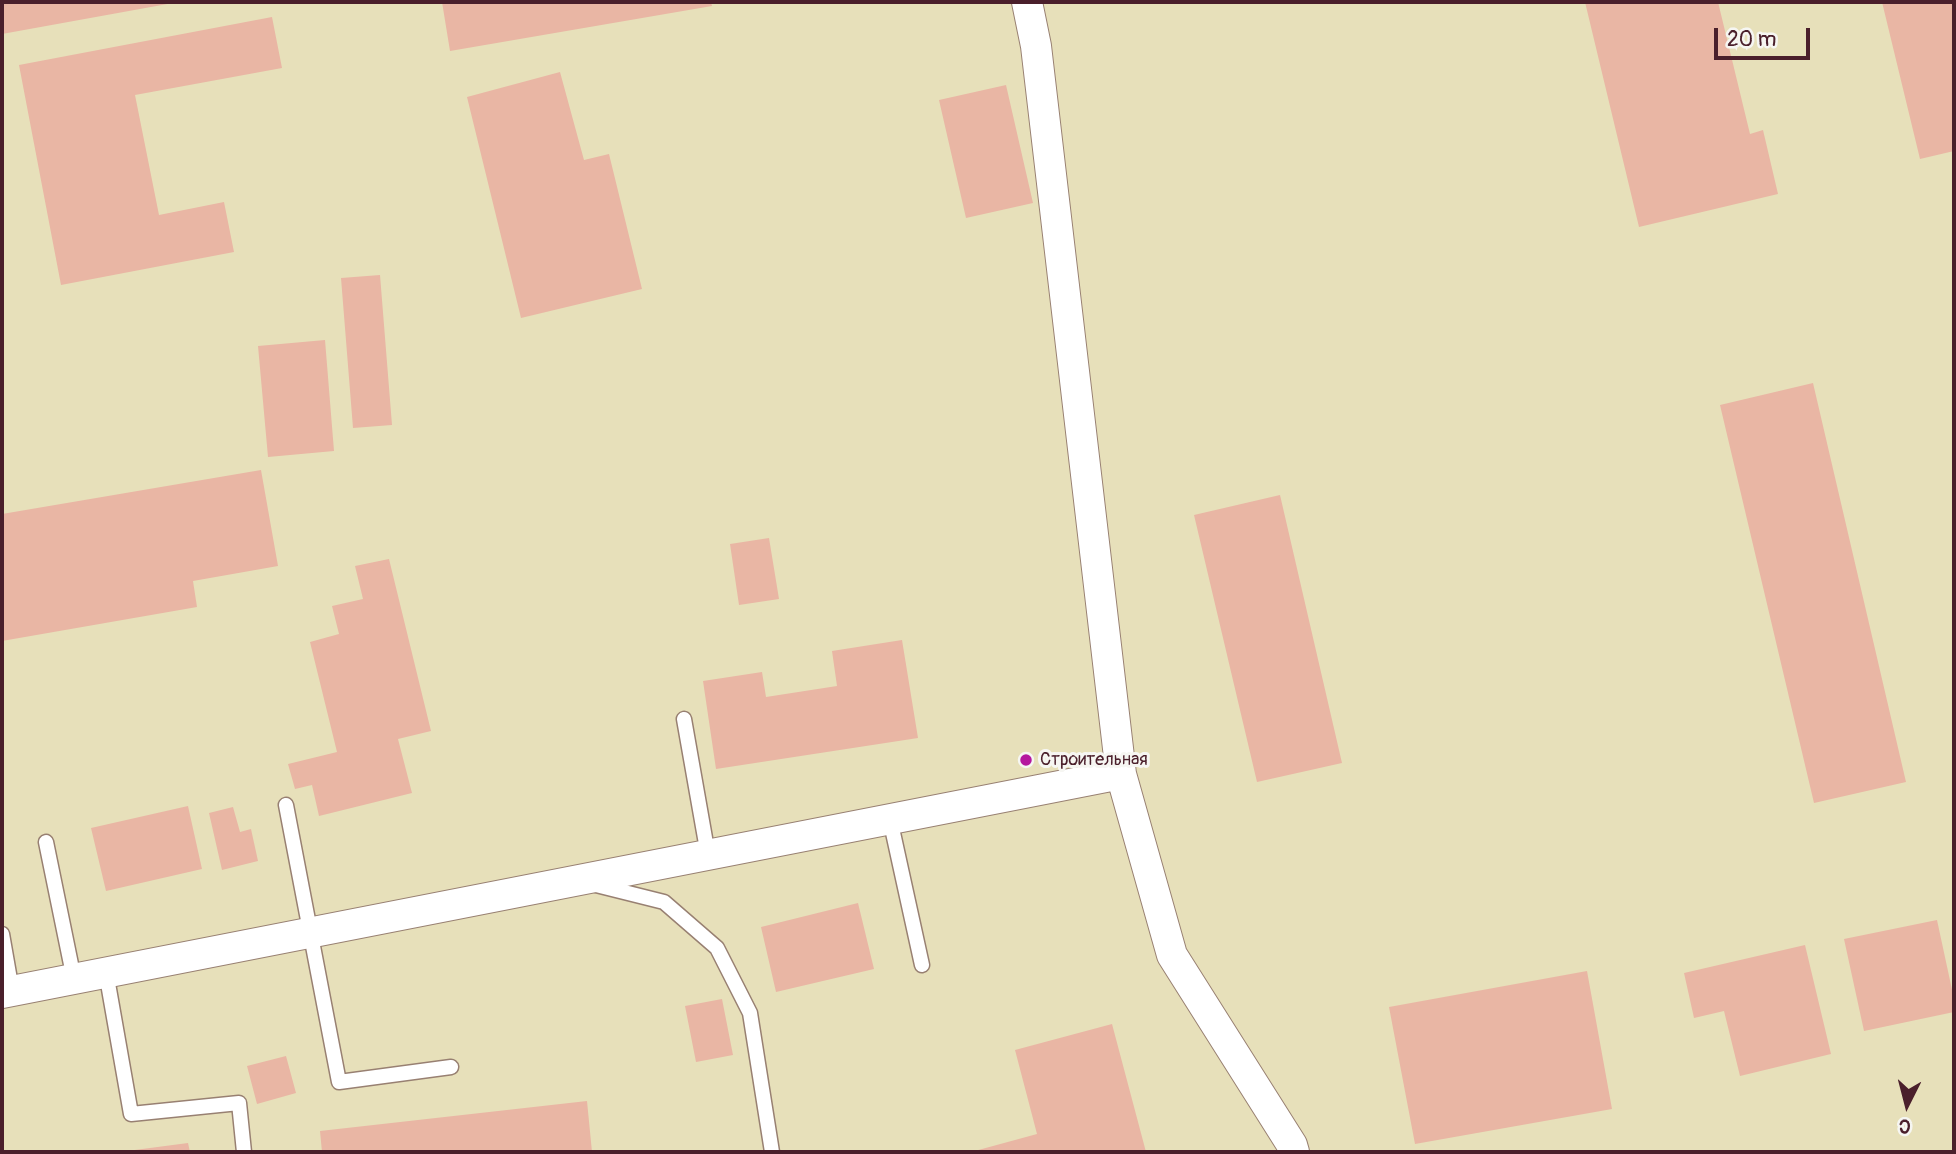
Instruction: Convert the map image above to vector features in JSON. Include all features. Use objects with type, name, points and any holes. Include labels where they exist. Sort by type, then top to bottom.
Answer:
[{"type":"street","points":[[1027,2],[1036,46],[1121,774],[1172,956],[1294,1152]]},
{"type":"street","points":[[7,992],[1121,774]]},
{"type":"lane","points":[[684,719],[708,855]]},
{"type":"lane","points":[[286,805],[339,1082],[451,1066]]},
{"type":"lane","points":[[890,819],[922,965]]},
{"type":"lane","points":[[46,842],[74,979]]},
{"type":"lane","points":[[577,880],[664,902],[717,948],[750,1013],[772,1152]]},
{"type":"lane","points":[[2,934],[7,992]]},
{"type":"lane","points":[[106,972],[131,1114],[239,1102],[244,1152]]},
{"type":"building","points":[[2,2],[173,2],[173,3],[2,34]]},
{"type":"building","points":[[442,2],[711,2],[712,6],[450,51]]},
{"type":"building","points":[[1585,2],[1718,2],[1750,134],[1763,130],[1778,194],[1639,227]]},
{"type":"building","points":[[1882,2],[1954,2],[1954,151],[1920,159]]},
{"type":"building","points":[[272,17],[282,68],[135,95],[159,215],[224,202],[234,252],[61,285],[19,65]]},
{"type":"building","points":[[560,72],[584,160],[609,154],[642,289],[521,318],[467,97]]},
{"type":"building","points":[[1006,85],[1033,203],[966,218],[939,100]]},
{"type":"building","points":[[380,275],[392,425],[353,428],[341,278]]},
{"type":"building","points":[[325,340],[334,451],[268,457],[258,346]]},
{"type":"building","points":[[1813,383],[1906,782],[1814,803],[1720,405]]},
{"type":"building","points":[[261,470],[278,566],[193,581],[197,607],[2,641],[2,514]]},
{"type":"building","points":[[1280,495],[1342,763],[1257,782],[1194,515]]},
{"type":"building","points":[[769,538],[779,599],[739,605],[730,544]]},
{"type":"building","points":[[389,559],[431,731],[398,739],[412,793],[319,816],[312,785],[295,789],[288,764],[337,752],[310,642],[339,634],[332,606],[363,599],[355,566]]},
{"type":"building","points":[[902,640],[918,738],[716,769],[703,681],[762,672],[766,697],[837,686],[832,651]]},
{"type":"building","points":[[188,806],[202,869],[106,891],[91,828]]},
{"type":"building","points":[[233,807],[240,832],[251,829],[258,861],[222,870],[209,813]]},
{"type":"building","points":[[858,903],[874,969],[776,992],[761,927]]},
{"type":"building","points":[[1937,920],[1954,999],[1954,1012],[1864,1031],[1844,939]]},
{"type":"building","points":[[1805,945],[1831,1054],[1740,1076],[1724,1011],[1694,1018],[1684,973]]},
{"type":"building","points":[[1587,971],[1612,1109],[1415,1144],[1389,1007]]},
{"type":"building","points":[[722,999],[733,1055],[696,1062],[685,1006]]},
{"type":"building","points":[[1112,1024],[1146,1152],[971,1152],[1037,1134],[1015,1050]]},
{"type":"building","points":[[286,1056],[296,1093],[257,1104],[247,1066]]},
{"type":"building","points":[[587,1101],[592,1152],[322,1152],[320,1131]]},
{"type":"building","points":[[188,1143],[190,1152],[127,1152],[127,1151]]},
{"type":"place","name":"Строительная","points":[[1026,760]]}]
